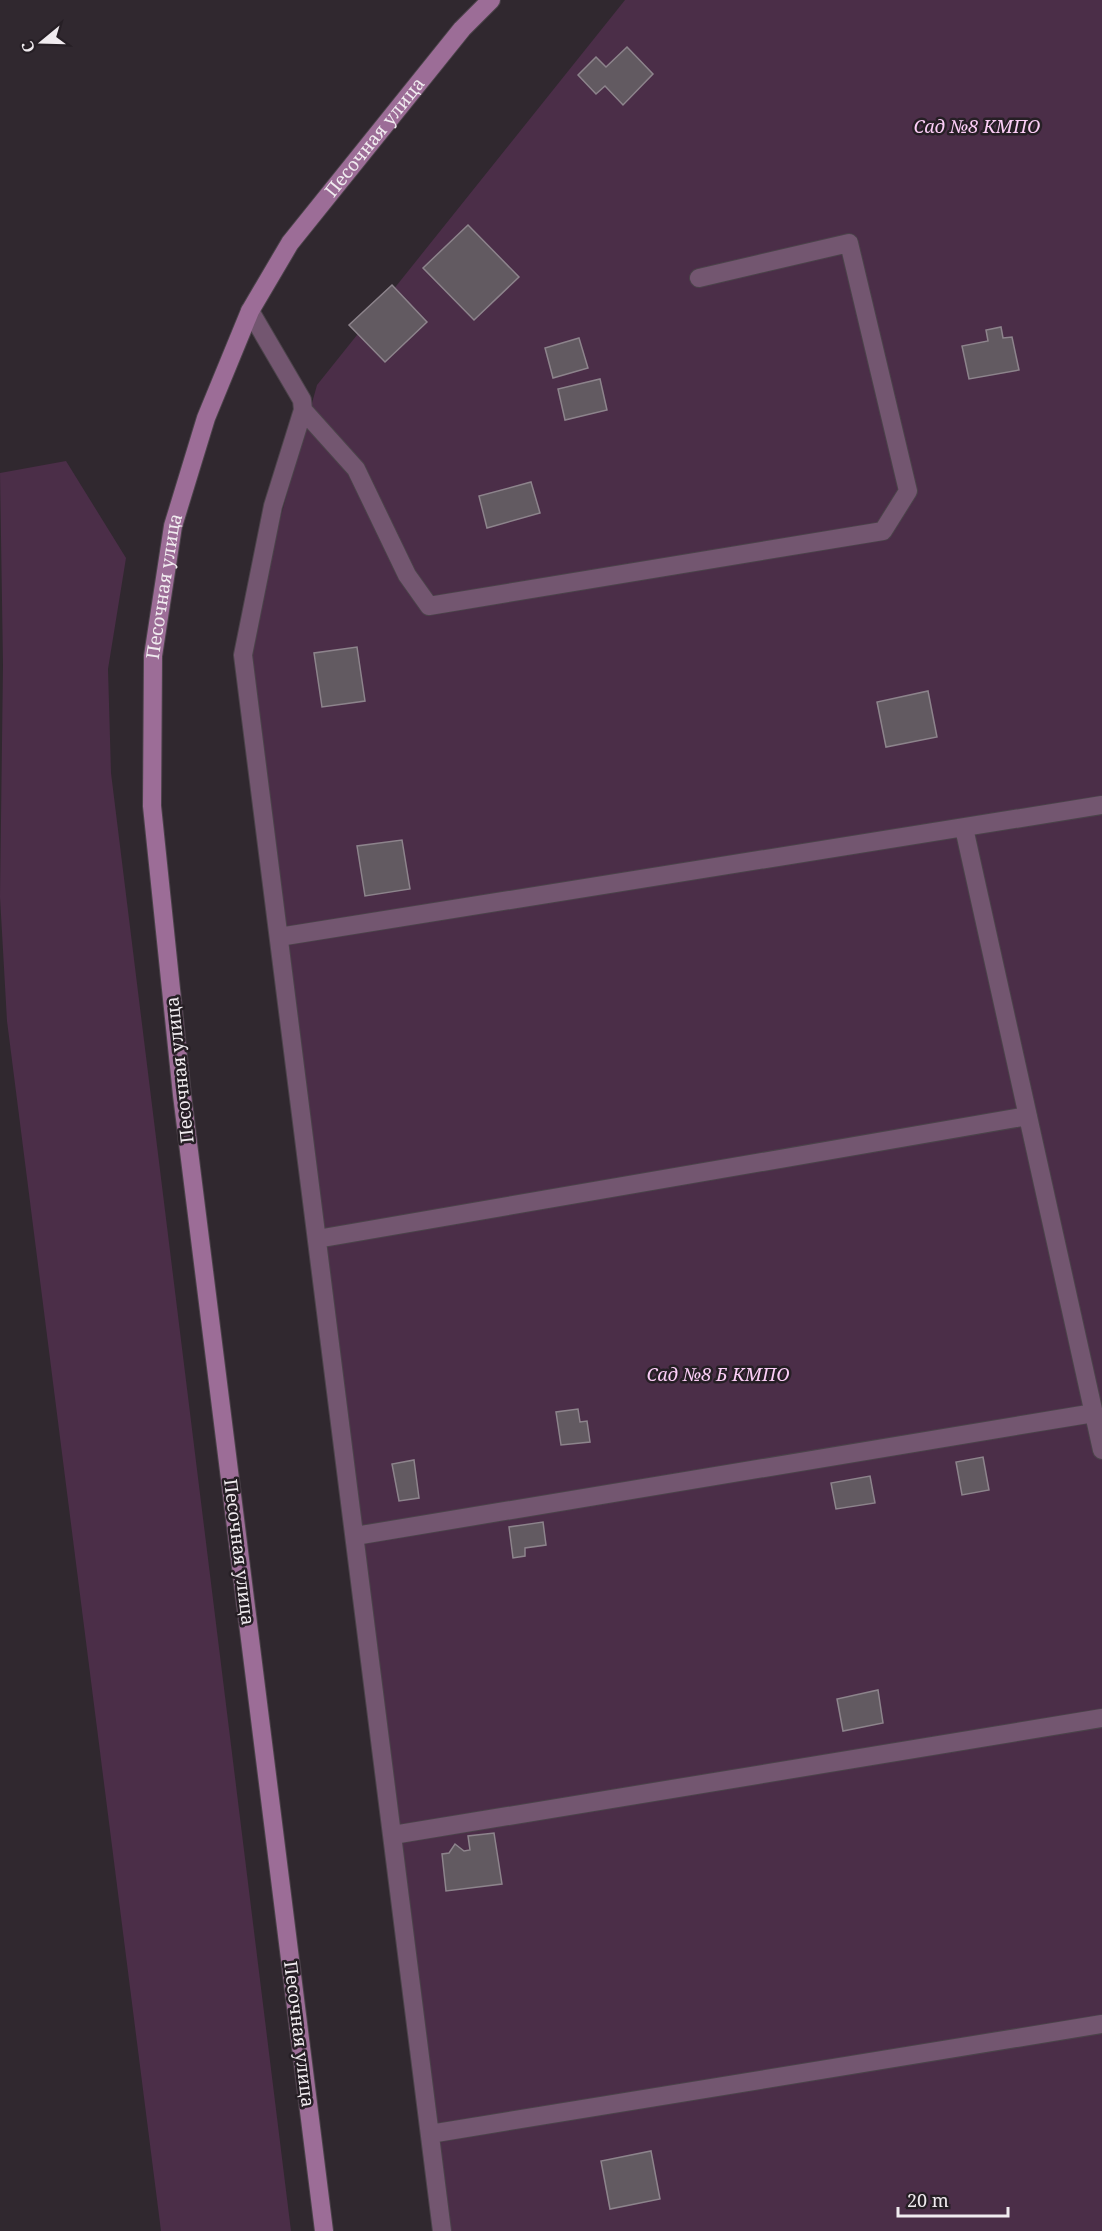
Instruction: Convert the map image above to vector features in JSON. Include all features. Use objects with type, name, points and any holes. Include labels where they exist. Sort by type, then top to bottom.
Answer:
[{"type":"main road","name":"Песочная улица","points":[[324,2231],[182,1095],[152,806],[153,656],[173,526],[206,418],[250,311],[290,243],[462,29],[491,0]]},
{"type":"lane","points":[[303,410],[356,469],[407,575],[429,606],[883,531],[908,491],[849,243],[699,278]]},
{"type":"lane","points":[[250,311],[302,400],[303,410],[273,506],[243,655],[442,2231]]},
{"type":"lane","points":[[279,937],[1102,805]]},
{"type":"lane","points":[[964,828],[1102,1450]]},
{"type":"lane","points":[[317,1239],[1028,1116]]},
{"type":"lane","points":[[355,1536],[1094,1413]]},
{"type":"lane","points":[[393,1835],[1102,1718]]},
{"type":"lane","points":[[430,2134],[1102,2024]]},
{"type":"green space","name":"Сад №8 Б КМПО","points":[[625,0],[1102,0],[1102,2231],[436,2231],[242,657],[317,385]]},
{"type":"green space","points":[[66,461],[126,558],[108,669],[111,773],[291,2231],[161,2231],[7,1021],[0,897],[3,665],[0,473]]},
{"type":"building","points":[[627,47],[653,74],[623,105],[605,86],[596,94],[578,75],[596,57],[606,67]]},
{"type":"building","points":[[468,225],[519,277],[474,320],[423,268]]},
{"type":"building","points":[[392,285],[427,322],[385,362],[349,325]]},
{"type":"building","points":[[1001,327],[1003,338],[1012,337],[1019,370],[969,379],[962,346],[988,341],[986,330]]},
{"type":"building","points":[[579,338],[588,368],[553,378],[545,348]]},
{"type":"building","points":[[600,379],[607,410],[565,420],[558,389]]},
{"type":"building","points":[[531,482],[540,513],[487,528],[479,496]]},
{"type":"building","points":[[357,647],[365,701],[322,707],[314,653]]},
{"type":"building","points":[[928,691],[937,737],[886,747],[877,702]]},
{"type":"building","points":[[402,840],[410,889],[365,896],[357,846]]},
{"type":"building","points":[[578,1409],[580,1422],[587,1421],[590,1442],[561,1445],[556,1412]]},
{"type":"building","points":[[983,1457],[989,1490],[962,1495],[956,1462]]},
{"type":"building","points":[[414,1460],[419,1498],[399,1501],[392,1464]]},
{"type":"building","points":[[870,1476],[875,1503],[836,1509],[831,1483]]},
{"type":"building","points":[[543,1522],[546,1545],[525,1548],[525,1556],[513,1558],[509,1527]]},
{"type":"building","points":[[878,1690],[883,1723],[843,1731],[837,1699]]},
{"type":"building","points":[[494,1833],[502,1884],[446,1891],[442,1854],[449,1853],[455,1844],[464,1851],[470,1850],[468,1836]]},
{"type":"building","points":[[651,2151],[660,2199],[610,2209],[601,2161]]},
{"type":"park label","name":"Сад №8 КМПО","points":[[977,127]]}]
